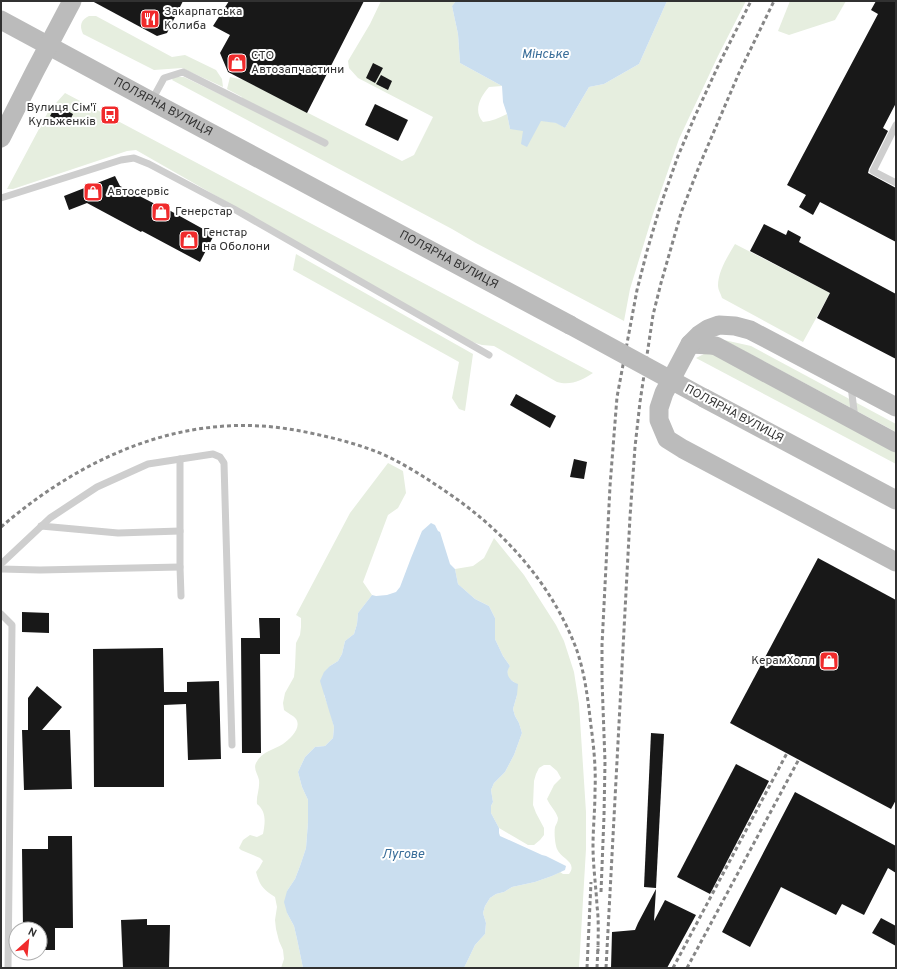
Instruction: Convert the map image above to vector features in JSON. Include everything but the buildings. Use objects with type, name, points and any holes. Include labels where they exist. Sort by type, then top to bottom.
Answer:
[{"type":"main road","points":[[1,138],[72,1]]},
{"type":"main road","name":"ПОЛЯРНА ВУЛИЦЯ","points":[[1,20],[150,102],[896,500]]},
{"type":"main road","points":[[896,407],[750,330],[736,326],[719,325],[708,329],[690,344],[664,393],[659,408],[659,420],[667,439],[896,562]]},
{"type":"main road","points":[[690,344],[716,346],[896,443]]},
{"type":"lane","points":[[150,102],[164,78],[183,72],[325,143]]},
{"type":"lane","points":[[896,125],[873,171],[896,183]]},
{"type":"lane","points":[[1,198],[121,160],[134,158],[149,164],[234,209],[488,355]]},
{"type":"lane","points":[[850,384],[856,421]]},
{"type":"lane","points":[[1,564],[50,518],[97,487],[148,464],[213,454],[220,457],[224,463],[232,745]]},
{"type":"lane","points":[[180,459],[180,596]]},
{"type":"lane","points":[[41,526],[118,533],[180,531]]},
{"type":"lane","points":[[1,569],[40,570],[180,567]]},
{"type":"lane","points":[[1,614],[12,625],[8,968]]},
{"type":"green space","points":[[381,1],[456,1],[452,6],[458,34],[460,63],[502,86],[489,87],[486,91],[479,104],[478,113],[480,118],[483,122],[507,114],[510,129],[541,120],[557,123],[565,128],[589,87],[604,84],[639,64],[667,1],[746,1],[679,139],[653,214],[630,289],[624,321],[172,80],[174,77],[184,77],[240,104],[242,97],[227,89],[230,77],[244,80],[402,161],[414,155],[433,117],[358,78],[349,68],[348,61],[370,24]]},
{"type":"green space","points":[[790,1],[846,1],[835,20],[789,35],[778,31]]},
{"type":"green space","points":[[89,16],[96,16],[172,57],[185,55],[216,70],[222,79],[223,87],[182,68],[154,70],[83,34],[81,28],[82,23],[84,19]]},
{"type":"green space","points":[[65,93],[593,373],[572,383],[557,382],[494,346],[482,345],[469,341],[136,150],[127,151],[13,189],[7,189],[48,112]]},
{"type":"green space","points":[[735,244],[830,293],[803,342],[722,298],[718,288],[718,280],[724,264]]},
{"type":"green space","points":[[296,254],[473,354],[465,411],[459,409],[452,398],[459,362],[293,270]]},
{"type":"green space","points":[[724,340],[751,346],[896,424],[896,432]]},
{"type":"green space","points":[[706,353],[718,355],[896,450],[896,464],[696,358]]},
{"type":"green space","points":[[388,463],[403,471],[406,493],[398,508],[388,515],[363,582],[372,595],[358,613],[354,634],[345,641],[342,654],[338,661],[330,666],[324,695],[334,727],[333,738],[325,746],[315,747],[305,757],[298,772],[302,787],[308,800],[306,848],[295,879],[287,891],[287,913],[294,926],[303,968],[281,968],[284,959],[283,950],[276,929],[275,920],[277,907],[275,897],[262,887],[256,872],[263,861],[260,858],[239,848],[243,840],[250,835],[257,837],[263,834],[264,814],[257,804],[259,783],[255,765],[261,756],[283,744],[296,730],[296,719],[284,710],[283,703],[285,693],[294,677],[296,643],[300,635],[301,627],[301,618],[296,615],[350,513]]},
{"type":"green space","points":[[494,538],[524,575],[556,625],[564,641],[574,672],[579,704],[586,812],[586,849],[579,968],[464,968],[475,945],[485,934],[486,923],[483,913],[490,898],[512,887],[535,882],[560,872],[563,874],[569,874],[571,870],[570,863],[557,849],[555,827],[558,818],[547,799],[554,785],[561,778],[557,771],[550,765],[544,765],[539,768],[534,781],[533,805],[544,828],[544,835],[534,845],[528,845],[499,828],[491,813],[491,806],[493,802],[491,790],[494,783],[505,772],[514,755],[522,733],[513,709],[517,695],[514,682],[509,679],[507,674],[510,666],[503,656],[495,639],[495,618],[489,606],[475,599],[458,584],[455,569],[473,566],[484,558]]},
{"type":"water","name":"Мінське","points":[[456,1],[667,1],[639,64],[604,84],[589,87],[565,128],[556,123],[541,121],[527,147],[521,144],[523,131],[510,129],[503,102],[502,86],[460,63],[458,34],[452,6]]},
{"type":"water","name":"Лугове","points":[[431,523],[435,525],[440,532],[450,564],[455,569],[458,584],[475,599],[489,606],[495,618],[495,639],[503,656],[510,666],[508,669],[509,677],[518,684],[513,709],[522,733],[514,755],[505,772],[494,783],[491,790],[493,802],[491,806],[491,813],[499,828],[500,836],[566,866],[565,870],[535,882],[512,887],[490,898],[483,913],[486,923],[485,934],[475,945],[464,968],[303,968],[294,926],[287,913],[284,902],[287,891],[295,879],[306,848],[308,800],[302,787],[298,772],[305,757],[315,747],[325,746],[333,738],[334,727],[320,681],[324,672],[338,661],[342,654],[345,641],[354,634],[358,613],[372,595],[387,595],[396,592],[400,587],[422,531]]},
{"type":"railway","points":[[601,892],[605,762],[602,645],[610,486],[617,397],[637,290],[660,207],[678,156],[695,116],[751,1]]},
{"type":"railway","points":[[606,968],[635,447],[653,315],[681,213],[700,164],[739,73],[774,1]]},
{"type":"railway","points":[[1,527],[58,484],[89,466],[121,451],[155,439],[189,431],[225,426],[274,427],[302,431],[358,445],[400,463],[451,495],[490,526],[525,562],[554,603],[566,625],[579,657],[584,677],[593,742],[595,783],[593,854],[598,917],[598,951]]},
{"type":"railway","points":[[673,968],[787,753]]},
{"type":"railway","points":[[687,968],[799,759]]},
{"type":"railway","points":[[587,968],[591,882]]},
{"type":"railway","points":[[597,968],[598,946]]},
{"type":"place","name":"Закарпатська Колиба","points":[[150,19]]},
{"type":"place","name":"СТО Автозапчастини","points":[[237,63]]},
{"type":"place","name":"Вулиця Сім'ї Кульженків","points":[[110,115]]},
{"type":"place","name":"Автосервіс","points":[[93,192]]},
{"type":"place","name":"Генерстар","points":[[161,212]]},
{"type":"place","name":"Генстар на Оболони","points":[[189,240]]},
{"type":"place","name":"КерамХолл","points":[[829,661]]}]
